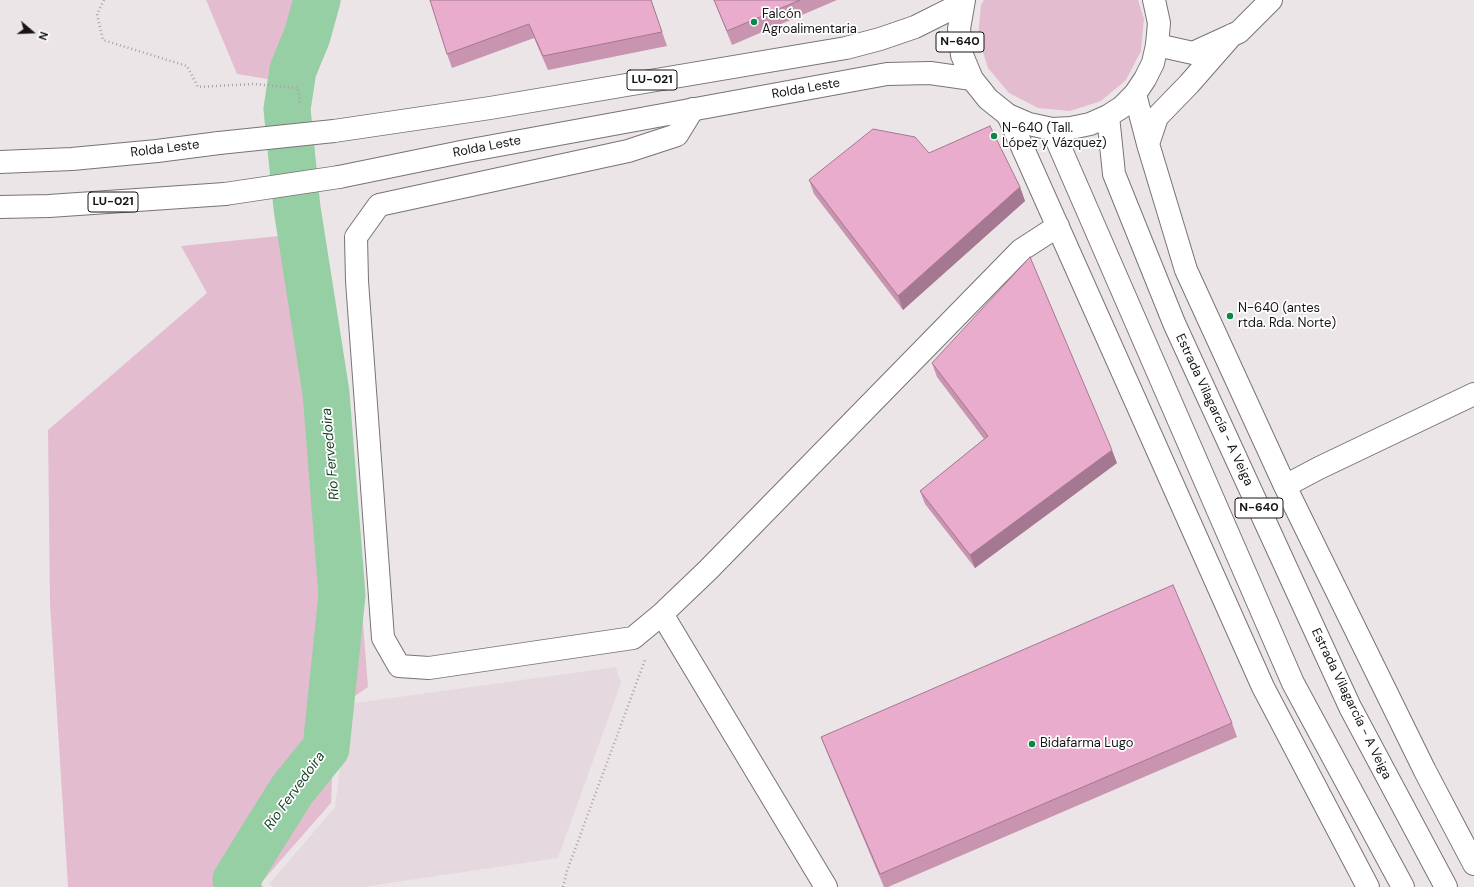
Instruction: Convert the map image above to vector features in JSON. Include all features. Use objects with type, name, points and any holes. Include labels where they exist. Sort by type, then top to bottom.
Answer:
[{"type":"main road","name":"N-640","points":[[963,1],[959,29],[962,55],[972,79],[988,100],[1008,115],[1029,124],[1052,129],[1071,128],[1090,124],[1108,116],[1122,107],[1134,94],[1145,79],[1153,62],[1158,45],[1159,23],[1154,0]]},
{"type":"main road","points":[[1159,23],[1171,0]]},
{"type":"main road","points":[[1158,45],[1193,53],[1240,32],[1271,0]]},
{"type":"main road","name":"Rolda Leste","points":[[0,162],[72,159],[157,151],[334,131],[490,108],[846,48],[880,39],[915,27],[963,1]]},
{"type":"main road","points":[[1148,144],[1157,117],[1189,84],[1232,35]]},
{"type":"main road","name":"Rolda Leste","points":[[0,208],[225,194],[339,177],[466,151],[888,74],[930,73],[972,79]]},
{"type":"main road","points":[[1134,94],[1186,270],[1285,486],[1425,771],[1474,864]]},
{"type":"main road","points":[[693,109],[677,135],[628,152],[379,205],[356,237],[357,281],[383,638],[399,666],[429,668],[633,638],[662,614],[708,570],[1021,250],[1058,226]]},
{"type":"main road","points":[[1008,115],[1263,687],[1368,887]]},
{"type":"main road","name":"Estrada Vilagarcía - A Veiga","points":[[1108,116],[1114,174],[1174,323],[1350,707],[1446,887]]},
{"type":"main road","name":"N-640","points":[[1052,129],[1293,683],[1403,887]]},
{"type":"main road","points":[[1285,486],[1319,468],[1474,394]]},
{"type":"main road","points":[[662,614],[826,887]]},
{"type":"path","points":[[104,0],[97,14],[103,40],[187,66],[198,87],[253,84],[298,88],[300,104]]},
{"type":"path","points":[[563,887],[567,871],[647,656]]},
{"type":"shaded area","points":[[206,0],[341,0],[310,86],[237,74]]},
{"type":"shaded area","points":[[984,0],[1138,0],[1144,19],[1141,51],[1126,80],[1101,101],[1070,111],[1038,108],[1009,93],[988,68],[978,37],[981,5]]},
{"type":"shaded area","points":[[288,235],[342,353],[368,687],[335,710],[331,803],[260,884],[264,887],[68,887],[50,604],[48,430],[207,293],[181,246]]},
{"type":"shaded area","points":[[616,667],[621,683],[558,858],[363,887],[274,887],[269,884],[335,807],[348,704]]},
{"type":"building","points":[[430,0],[651,0],[662,32],[543,56],[529,24],[447,54]]},
{"type":"building","points":[[714,0],[800,0],[727,31]]},
{"type":"building","points":[[990,126],[1020,187],[898,296],[809,180],[873,129],[915,137],[929,153]]},
{"type":"building","points":[[1030,257],[1112,450],[970,555],[920,491],[988,436],[932,363]]},
{"type":"building","name":"Bidafarma Lugo","points":[[1173,585],[1232,723],[880,874],[821,737]]},
{"type":"waterway","name":"Río Fervedoira","points":[[238,887],[236,880],[292,790],[326,748],[342,595],[326,393],[297,208],[287,109],[293,70],[307,36],[317,0]]},
{"type":"place","name":"Falcón Agroalimentaria","points":[[754,22]]},
{"type":"place","name":"N-640 (Tall. López y Vázquez)","points":[[994,136]]},
{"type":"place","name":"N-640 (antes rtda. Rda. Norte)","points":[[1230,316]]},
{"type":"place","name":"Bidafarma Lugo","points":[[1032,744]]}]
